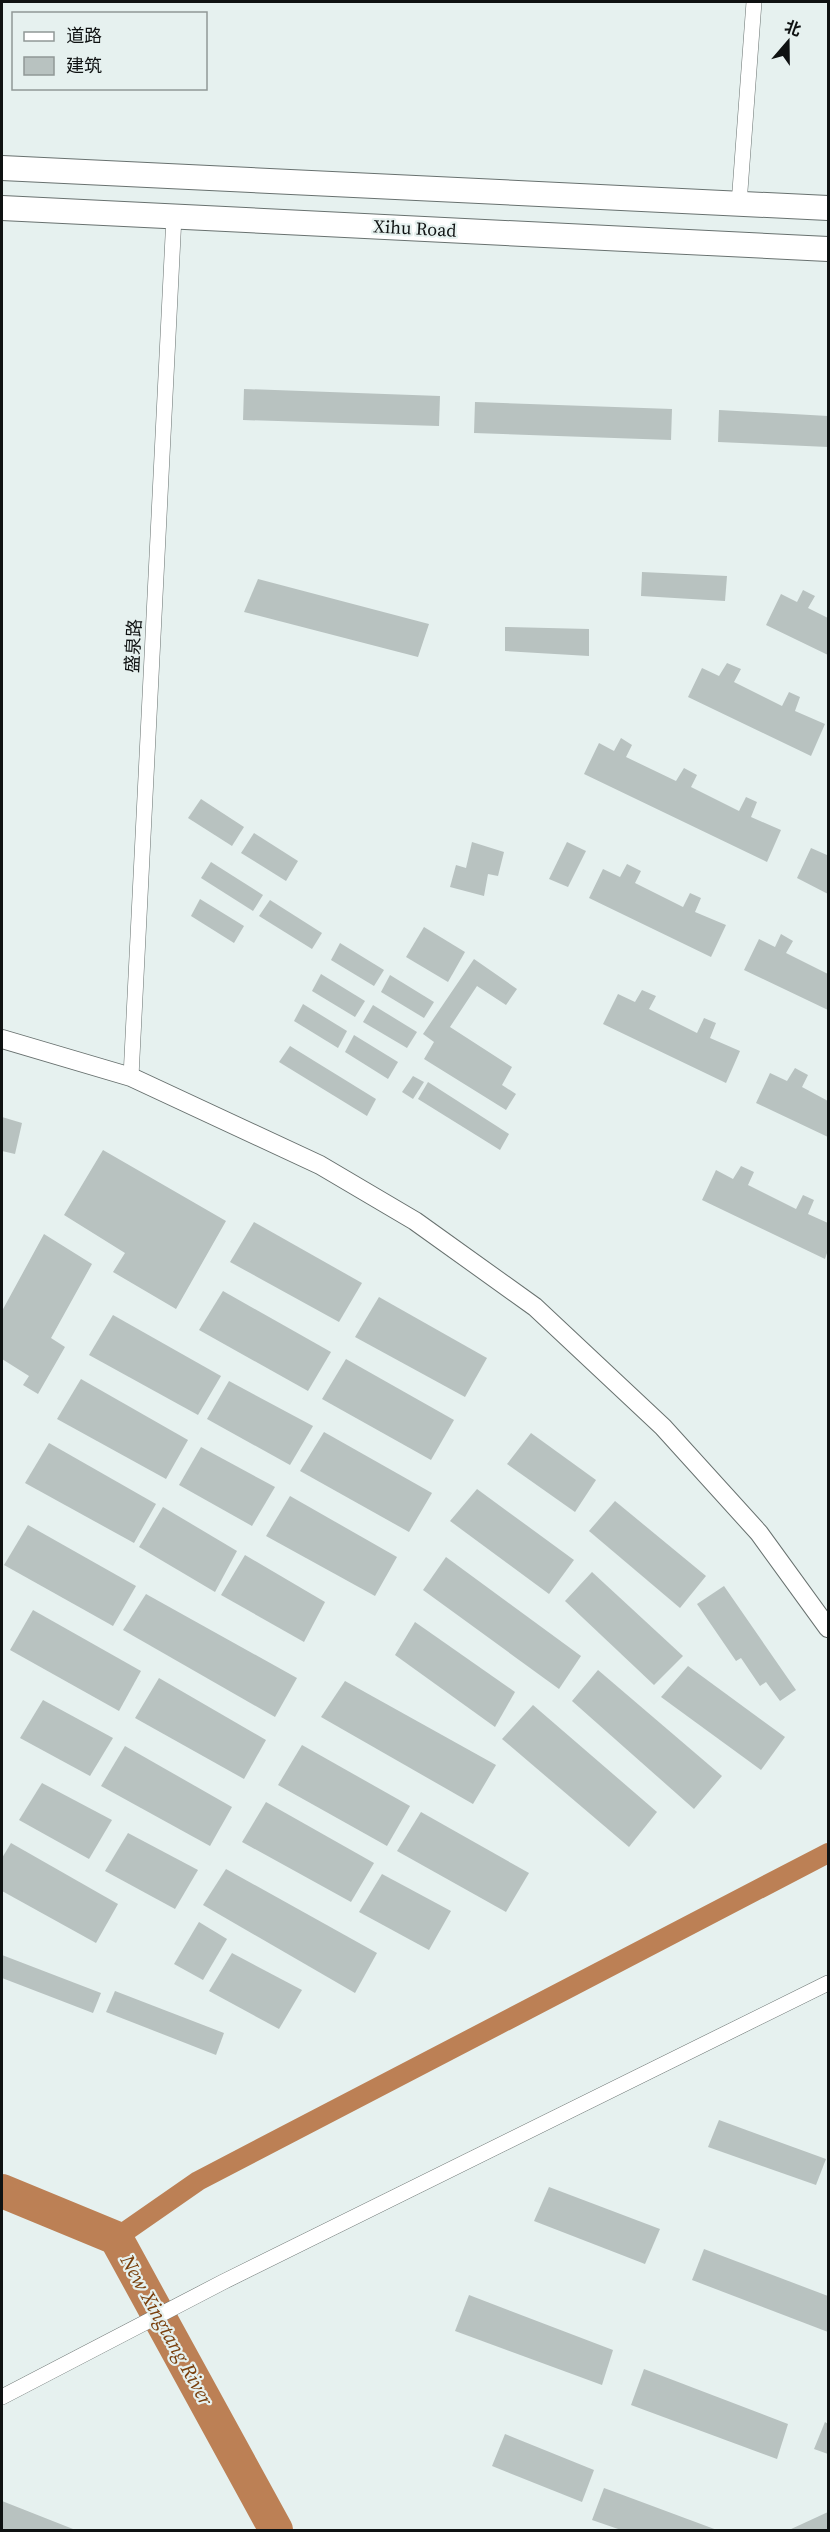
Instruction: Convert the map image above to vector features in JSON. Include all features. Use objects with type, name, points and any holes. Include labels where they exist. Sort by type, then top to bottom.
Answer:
[{"type":"main road","points":[[2,168],[828,208]]},
{"type":"main road","name":"Xihu Road","points":[[2,208],[828,249]]},
{"type":"street","points":[[739,204],[754,2]]},
{"type":"street","name":"盛泉路","points":[[130,1077],[174,216]]},
{"type":"street","points":[[2,1039],[130,1077],[320,1165],[415,1221],[535,1307],[663,1427],[759,1533],[828,1628]]},
{"type":"street","points":[[2,2397],[223,2282],[828,1983]]},
{"type":"building","points":[[244,389],[440,396],[439,426],[243,420]]},
{"type":"building","points":[[475,402],[672,409],[671,440],[474,433]]},
{"type":"building","points":[[719,410],[828,416],[828,447],[718,442]]},
{"type":"building","points":[[642,572],[727,576],[725,601],[641,596]]},
{"type":"building","points":[[258,579],[429,624],[418,657],[244,612]]},
{"type":"building","points":[[803,590],[815,596],[808,608],[828,618],[828,655],[766,625],[781,594],[797,602]]},
{"type":"building","points":[[505,627],[589,629],[589,656],[505,651]]},
{"type":"building","points":[[727,663],[741,669],[734,682],[782,706],[789,692],[800,697],[795,711],[825,724],[811,756],[688,697],[702,668],[719,676]]},
{"type":"building","points":[[621,738],[632,745],[626,757],[676,781],[684,768],[697,775],[691,787],[739,811],[746,797],[757,802],[751,817],[781,830],[767,862],[584,774],[599,743],[614,751]]},
{"type":"building","points":[[201,799],[244,827],[232,846],[188,818]]},
{"type":"building","points":[[254,833],[298,861],[286,881],[241,853]]},
{"type":"building","points":[[472,842],[504,852],[498,876],[488,874],[484,896],[450,887],[456,865],[466,868]]},
{"type":"building","points":[[567,842],[586,851],[568,887],[549,879]]},
{"type":"building","points":[[811,848],[827,855],[828,852],[828,894],[797,878]]},
{"type":"building","points":[[211,862],[263,895],[253,911],[201,878]]},
{"type":"building","points":[[627,864],[641,871],[635,883],[683,907],[690,893],[701,898],[695,912],[726,925],[711,957],[589,898],[603,869],[620,877]]},
{"type":"building","points":[[200,899],[244,926],[234,943],[191,916]]},
{"type":"building","points":[[270,900],[322,933],[312,949],[259,916]]},
{"type":"building","points":[[424,927],[465,952],[448,982],[406,957]]},
{"type":"building","points":[[781,934],[793,941],[786,953],[828,974],[828,1010],[744,970],[759,939],[775,947]]},
{"type":"building","points":[[340,943],[384,970],[374,986],[331,960]]},
{"type":"building","points":[[474,959],[517,989],[506,1005],[477,986],[450,1027],[512,1067],[502,1085],[516,1094],[506,1110],[424,1059],[434,1042],[423,1034]]},
{"type":"building","points":[[321,974],[365,1001],[355,1017],[312,991]]},
{"type":"building","points":[[390,975],[434,1002],[424,1018],[381,992]]},
{"type":"building","points":[[642,990],[656,996],[649,1009],[697,1033],[704,1018],[716,1023],[710,1038],[740,1051],[726,1083],[603,1024],[618,994],[635,1002]]},
{"type":"building","points":[[303,1004],[347,1031],[338,1048],[294,1021]]},
{"type":"building","points":[[373,1005],[417,1032],[407,1048],[363,1022]]},
{"type":"building","points":[[354,1035],[398,1062],[388,1079],[345,1052]]},
{"type":"building","points":[[290,1046],[376,1099],[367,1116],[279,1062]]},
{"type":"building","points":[[795,1068],[808,1075],[802,1087],[828,1101],[828,1137],[756,1103],[770,1073],[787,1081]]},
{"type":"building","points":[[413,1076],[424,1082],[413,1099],[402,1092]]},
{"type":"building","points":[[428,1082],[509,1134],[500,1150],[418,1099]]},
{"type":"building","points":[[2,1117],[22,1123],[15,1154],[2,1151]]},
{"type":"building","points":[[103,1150],[226,1221],[176,1309],[113,1272],[125,1253],[64,1215]]},
{"type":"building","points":[[741,1166],[754,1172],[748,1185],[796,1209],[803,1195],[814,1200],[808,1214],[828,1223],[828,1250],[825,1259],[702,1200],[716,1170],[733,1179]]},
{"type":"building","points":[[254,1222],[362,1283],[339,1322],[230,1262]]},
{"type":"building","points":[[44,1234],[92,1264],[51,1338],[65,1347],[38,1394],[23,1385],[29,1376],[2,1359],[2,1311]]},
{"type":"building","points":[[223,1291],[331,1352],[308,1391],[199,1330]]},
{"type":"building","points":[[379,1297],[487,1358],[465,1397],[355,1337]]},
{"type":"building","points":[[113,1315],[221,1376],[198,1415],[89,1355]]},
{"type":"building","points":[[346,1359],[454,1420],[431,1460],[322,1399]]},
{"type":"building","points":[[81,1379],[188,1440],[166,1479],[57,1419]]},
{"type":"building","points":[[229,1381],[313,1426],[290,1465],[207,1419]]},
{"type":"building","points":[[324,1432],[432,1493],[409,1532],[300,1471]]},
{"type":"building","points":[[531,1433],[596,1480],[575,1512],[507,1464]]},
{"type":"building","points":[[49,1443],[156,1504],[134,1543],[25,1483]]},
{"type":"building","points":[[201,1447],[275,1487],[252,1526],[179,1485]]},
{"type":"building","points":[[477,1489],[574,1560],[549,1594],[450,1521]]},
{"type":"building","points":[[290,1496],[397,1557],[375,1596],[266,1536]]},
{"type":"building","points":[[615,1501],[706,1576],[680,1608],[589,1531]]},
{"type":"building","points":[[163,1507],[237,1551],[215,1592],[139,1547]]},
{"type":"building","points":[[28,1525],[136,1586],[113,1626],[4,1565]]},
{"type":"building","points":[[245,1555],[325,1602],[304,1642],[221,1595]]},
{"type":"building","points":[[446,1557],[581,1656],[559,1689],[423,1590]]},
{"type":"building","points":[[592,1572],[683,1656],[654,1685],[565,1601]]},
{"type":"building","points":[[724,1586],[796,1690],[780,1701],[766,1682],[760,1686],[741,1658],[736,1661],[697,1604]]},
{"type":"building","points":[[146,1594],[297,1678],[275,1717],[123,1630]]},
{"type":"building","points":[[33,1610],[141,1671],[119,1711],[10,1650]]},
{"type":"building","points":[[415,1622],[515,1692],[495,1727],[395,1655]]},
{"type":"building","points":[[688,1666],[785,1737],[761,1770],[661,1697]]},
{"type":"building","points":[[598,1670],[722,1776],[694,1809],[572,1701]]},
{"type":"building","points":[[159,1678],[266,1740],[244,1779],[135,1718]]},
{"type":"building","points":[[345,1681],[496,1765],[473,1804],[321,1717]]},
{"type":"building","points":[[43,1700],[113,1738],[90,1776],[20,1738]]},
{"type":"building","points":[[533,1705],[657,1812],[629,1847],[502,1739]]},
{"type":"building","points":[[302,1745],[410,1806],[387,1846],[278,1785]]},
{"type":"building","points":[[125,1746],[232,1807],[210,1846],[101,1786]]},
{"type":"building","points":[[42,1783],[112,1820],[89,1859],[19,1820]]},
{"type":"building","points":[[266,1802],[374,1863],[351,1902],[242,1842]]},
{"type":"building","points":[[421,1812],[529,1873],[506,1912],[397,1851]]},
{"type":"building","points":[[128,1833],[198,1870],[175,1909],[105,1871]]},
{"type":"building","points":[[11,1843],[118,1904],[96,1943],[2,1891],[2,1858]]},
{"type":"building","points":[[226,1869],[377,1953],[355,1993],[203,1905]]},
{"type":"building","points":[[382,1874],[451,1911],[429,1950],[359,1912]]},
{"type":"building","points":[[199,1922],[227,1939],[203,1980],[174,1964]]},
{"type":"building","points":[[232,1953],[302,1990],[279,2029],[209,1991]]},
{"type":"building","points":[[2,1955],[101,1993],[93,2013],[2,1978]]},
{"type":"building","points":[[115,1991],[224,2033],[216,2055],[106,2012]]},
{"type":"building","points":[[719,2120],[826,2159],[816,2185],[708,2147]]},
{"type":"building","points":[[549,2187],[660,2229],[645,2264],[534,2221]]},
{"type":"building","points":[[704,2249],[828,2296],[828,2332],[692,2280]]},
{"type":"building","points":[[469,2295],[613,2350],[602,2385],[455,2331]]},
{"type":"building","points":[[644,2369],[788,2424],[777,2459],[631,2405]]},
{"type":"building","points":[[825,2422],[828,2424],[828,2454],[814,2449]]},
{"type":"building","points":[[505,2434],[594,2470],[582,2502],[492,2466]]},
{"type":"building","points":[[604,2488],[717,2530],[621,2530],[592,2520]]},
{"type":"building","points":[[2,2501],[73,2529],[73,2530],[2,2530]]},
{"type":"building","points":[[828,2512],[828,2530],[789,2530]]},
{"type":"waterway","points":[[116,2238],[198,2181],[828,1853]]},
{"type":"waterway","name":"New Xingtang River","points":[[2,2191],[116,2238],[276,2530]]}]
